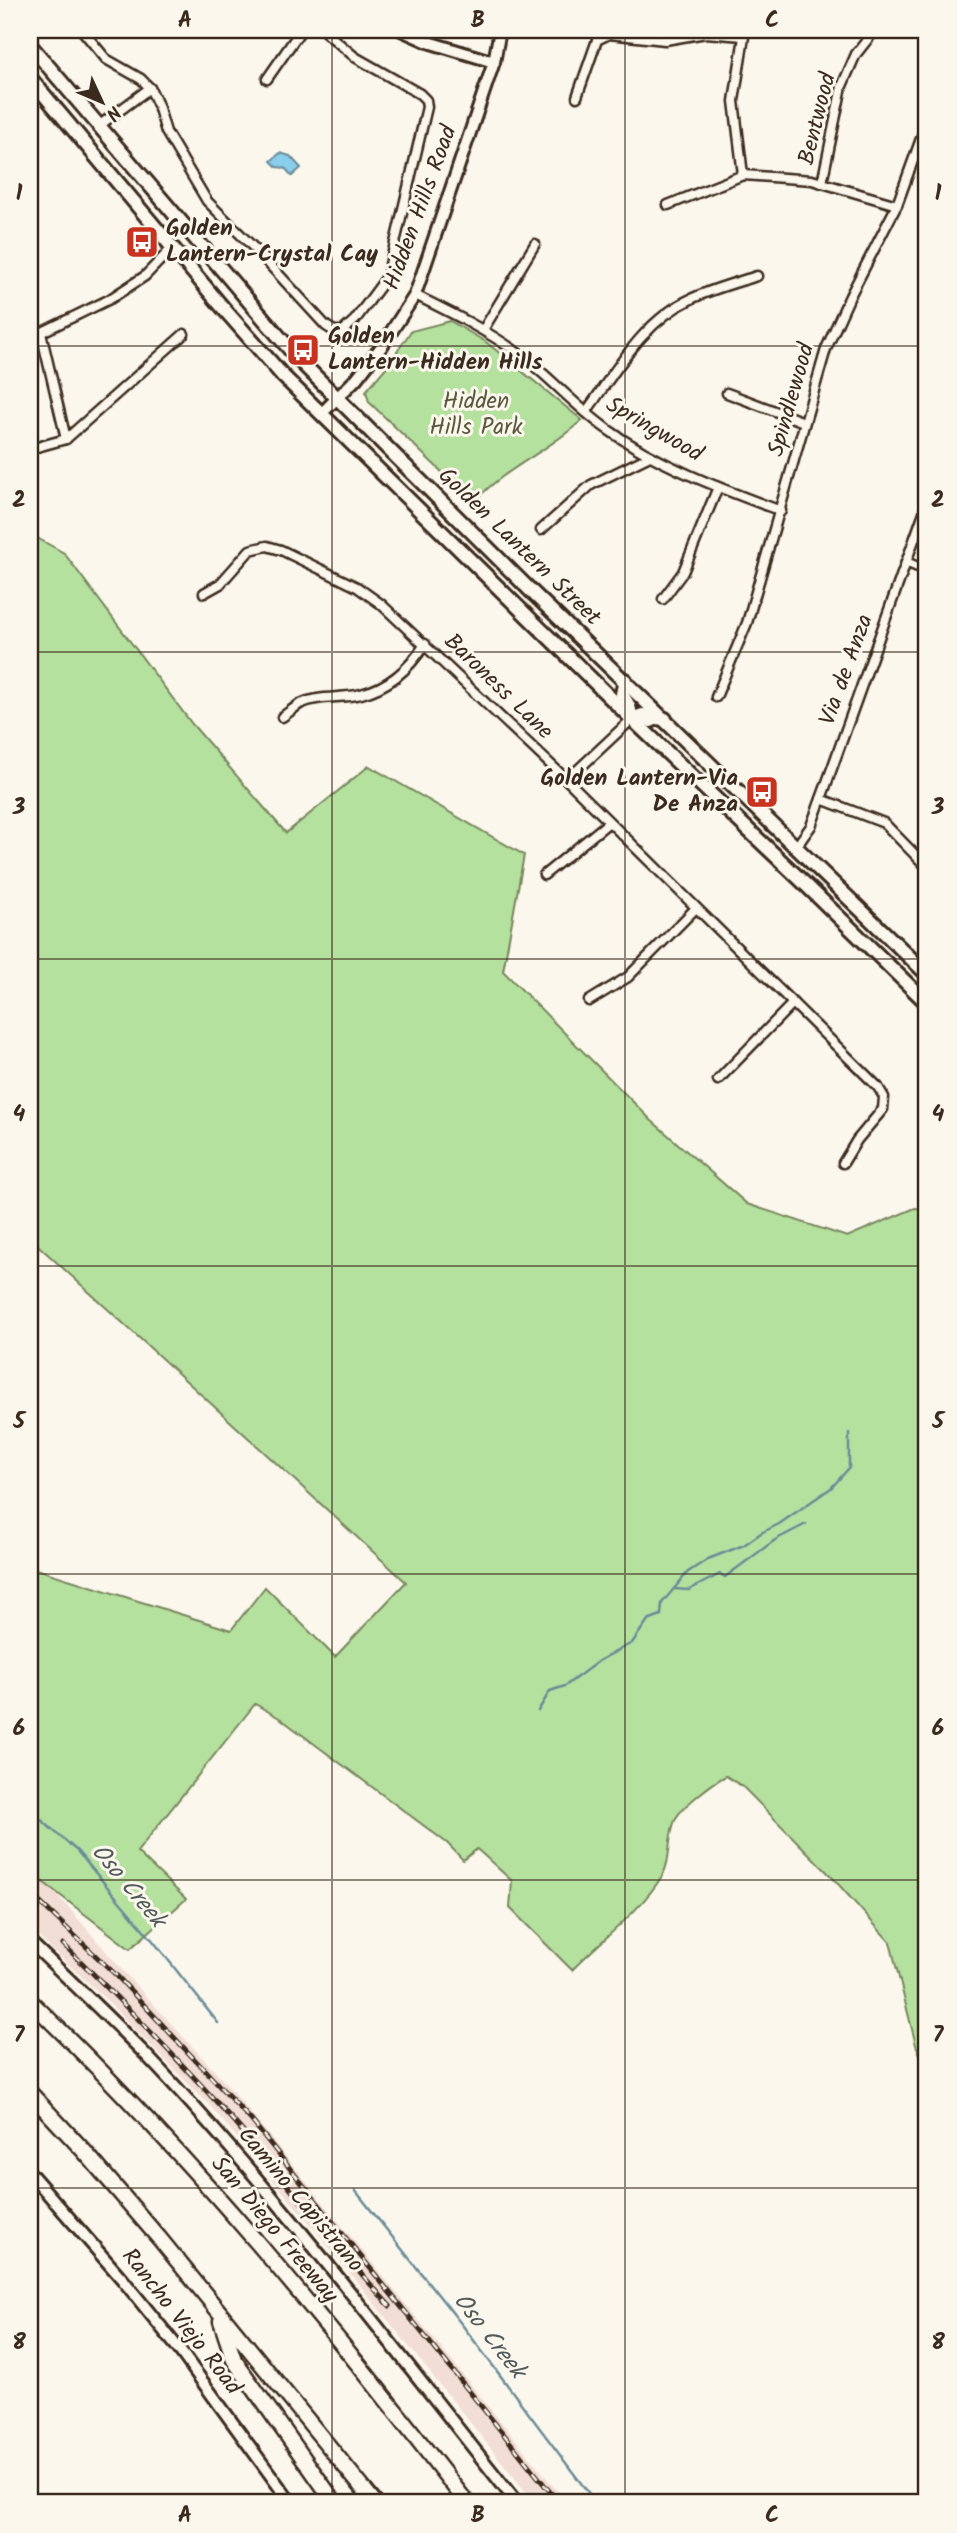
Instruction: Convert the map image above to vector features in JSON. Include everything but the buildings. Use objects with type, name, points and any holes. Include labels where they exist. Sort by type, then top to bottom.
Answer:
[{"type":"highway","name":"San Diego Freeway","points":[[30,2001],[214,2192],[347,2352],[467,2503]]},
{"type":"highway","points":[[30,2093],[109,2180],[375,2503]]},
{"type":"highway","points":[[217,2309],[234,2360],[335,2503]]},
{"type":"main road","name":"Golden Lantern Street","points":[[30,45],[279,339],[337,399],[927,974]]},
{"type":"main road","name":"Golden Lantern Street","points":[[30,78],[275,367],[632,719],[927,1003]]},
{"type":"main road","points":[[625,680],[622,694],[632,719],[643,715],[651,721],[664,719]]},
{"type":"main road","points":[[767,849],[775,845],[784,849],[796,847],[806,871],[807,877],[803,881]]},
{"type":"street","points":[[82,30],[106,59],[141,79],[150,88],[166,132],[207,201],[326,326],[334,331],[343,331],[355,320],[387,277],[427,107],[426,100],[420,94],[355,57],[323,30]]},
{"type":"street","points":[[267,79],[301,30]]},
{"type":"street","points":[[401,30],[442,47],[494,62]]},
{"type":"street","name":"Hidden Hills Road","points":[[321,414],[382,346],[415,295],[494,62],[500,30]]},
{"type":"street","name":"Bentwood","points":[[822,183],[842,86],[856,54],[875,30]]},
{"type":"street","points":[[577,97],[597,40],[609,34],[665,40],[706,33],[744,33],[734,101],[743,174]]},
{"type":"street","points":[[100,125],[150,88]]},
{"type":"street","name":"Spindlewood","points":[[716,697],[747,624],[826,349],[849,296],[897,205],[927,122]]},
{"type":"street","points":[[667,205],[743,174],[812,180],[897,205]]},
{"type":"street","points":[[483,330],[535,244]]},
{"type":"street","points":[[30,338],[110,299],[145,276],[172,248]]},
{"type":"street","points":[[586,412],[640,338],[656,321],[690,299],[757,276]]},
{"type":"street","name":"Springwood","points":[[415,295],[483,330],[523,357],[608,430],[650,456],[718,487],[781,511]]},
{"type":"street","points":[[41,333],[66,439]]},
{"type":"street","points":[[30,449],[66,439],[184,334]]},
{"type":"street","points":[[727,393],[804,422]]},
{"type":"street","points":[[541,530],[591,485],[650,456]]},
{"type":"street","points":[[663,599],[683,572],[718,487]]},
{"type":"street","name":"Via de Anza","points":[[796,847],[811,826],[927,504]]},
{"type":"street","name":"Baroness Lane","points":[[204,593],[220,584],[250,550],[258,546],[274,547],[366,593],[425,644],[863,1070],[884,1097],[883,1109],[857,1140],[843,1163]]},
{"type":"street","points":[[906,562],[927,570]]},
{"type":"street","points":[[282,717],[314,699],[361,694],[382,685],[414,663],[425,644]]},
{"type":"street","points":[[567,780],[632,719]]},
{"type":"street","points":[[821,799],[884,823],[927,867]]},
{"type":"street","points":[[544,875],[608,823]]},
{"type":"street","points":[[589,1001],[628,977],[696,908]]},
{"type":"street","points":[[718,1080],[793,1003]]},
{"type":"street","name":"Camino Capistrano","points":[[30,1942],[149,2058],[209,2126],[319,2253],[517,2503]]},
{"type":"street","name":"Rancho Viejo Road","points":[[30,2173],[124,2280],[291,2503]]},
{"type":"shaded area","points":[[30,1863],[124,1972],[230,2088],[567,2503],[535,2503],[308,2221],[211,2107],[97,1991],[30,1929]]},
{"type":"green space","name":"Hidden Hills Park","points":[[450,321],[486,342],[582,420],[556,441],[500,478],[475,501],[369,402],[366,391],[411,331]]},
{"type":"green space","points":[[30,534],[64,553],[192,724],[286,833],[369,766],[524,855],[503,971],[652,1121],[747,1204],[847,1237],[915,1208],[927,1209],[927,2071],[916,2045],[890,1942],[831,1876],[743,1787],[726,1776],[699,1795],[676,1818],[665,1870],[653,1889],[631,1914],[572,1970],[510,1908],[512,1881],[477,1849],[463,1860],[447,1843],[281,1719],[255,1704],[137,1852],[186,1899],[130,1949],[30,1872],[30,1567],[231,1630],[265,1587],[335,1657],[406,1582],[30,1238]]},
{"type":"water","points":[[280,153],[290,156],[301,168],[292,176],[285,168],[277,167],[271,161]]},
{"type":"waterway","points":[[538,1711],[550,1691],[565,1686],[600,1660],[632,1643],[648,1620],[661,1615],[662,1603],[688,1572],[708,1559],[744,1545],[831,1488],[849,1468],[849,1433]]},
{"type":"waterway","points":[[674,1589],[689,1590],[720,1574],[725,1577],[775,1540],[806,1524]]},
{"type":"waterway","name":"Oso Creek","points":[[30,1810],[77,1851],[218,2023]]},
{"type":"waterway","name":"Oso Creek","points":[[355,2190],[463,2326],[596,2503]]},
{"type":"railway","points":[[30,1893],[117,1976],[251,2120],[559,2503]]},
{"type":"railway","points":[[63,1944],[148,2028],[209,2094],[390,2306]]},
{"type":"place","name":"Golden Lantern-Crystal Cay","points":[[142,242]]},
{"type":"place","name":"Golden Lantern-Hidden Hills","points":[[303,350]]},
{"type":"place","name":"Golden Lantern-Via De Anza","points":[[762,792]]}]
